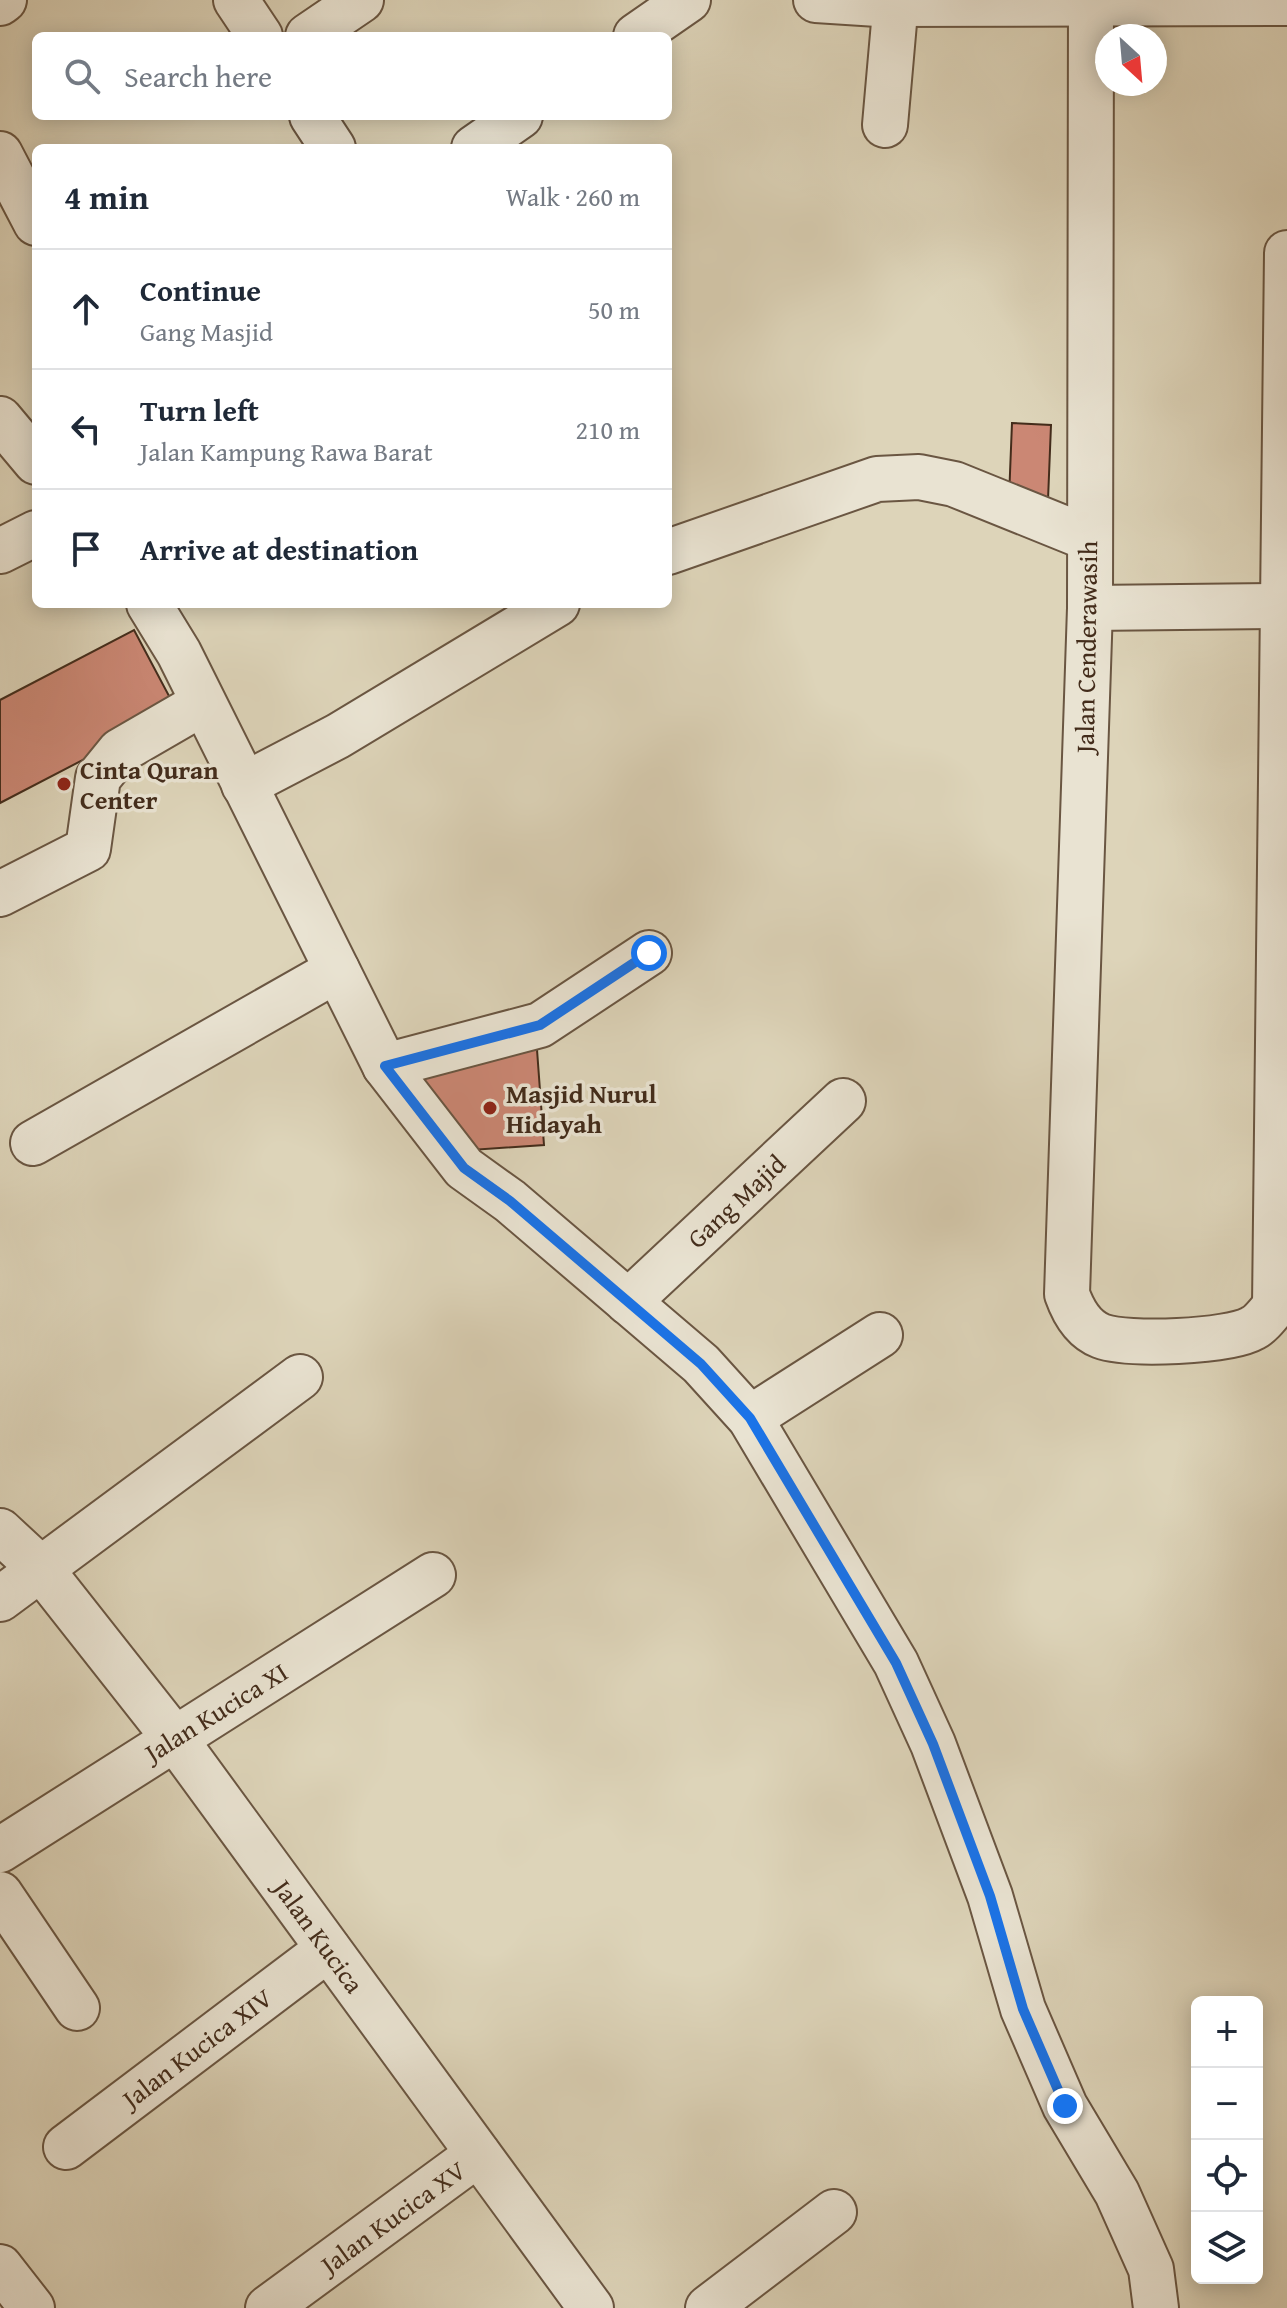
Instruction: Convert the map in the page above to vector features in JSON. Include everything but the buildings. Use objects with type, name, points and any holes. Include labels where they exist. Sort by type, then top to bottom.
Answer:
[{"type":"street","points":[[236,0],[257,32]]},
{"type":"street","points":[[314,32],[361,0]]},
{"type":"street","points":[[642,32],[688,0]]},
{"type":"street","points":[[816,0],[1287,3]]},
{"type":"street","name":"Jalan Cenderawasih","points":[[1091,0],[1090,608],[1067,1294],[1075,1315],[1101,1336],[1139,1340],[1219,1337],[1254,1328],[1281,1307]]},
{"type":"street","points":[[885,125],[896,2]]},
{"type":"street","points":[[315,120],[330,144]]},
{"type":"street","points":[[480,144],[514,120]]},
{"type":"street","points":[[0,154],[32,215]]},
{"type":"street","points":[[1281,1307],[1281,606],[1287,253]]},
{"type":"street","points":[[0,419],[32,457]]},
{"type":"street","points":[[672,551],[877,479],[919,477],[954,484],[1088,538]]},
{"type":"street","points":[[0,551],[32,535]]},
{"type":"street","points":[[1090,608],[1281,606]]},
{"type":"street","points":[[151,608],[179,653],[385,1066],[464,1168],[510,1201],[701,1364],[750,1418],[896,1663],[933,1744],[990,1896],[1023,2009],[1065,2106],[1117,2193],[1151,2269],[1156,2308]]},
{"type":"street","points":[[244,785],[338,736],[550,608]]},
{"type":"street","points":[[0,894],[88,849],[98,778],[105,769],[120,751],[203,703]]},
{"type":"street","points":[[385,1066],[540,1025],[649,953]]},
{"type":"street","points":[[33,1143],[337,970]]},
{"type":"street","name":"Gang Majid","points":[[628,1302],[843,1101]]},
{"type":"street","points":[[750,1418],[880,1335]]},
{"type":"street","points":[[0,1599],[300,1377]]},
{"type":"street","name":"Jalan Kucica","points":[[0,1531],[41,1569],[175,1739],[591,2308]]},
{"type":"street","name":"Jalan Kucica XI","points":[[0,1850],[433,1575]]},
{"type":"street","points":[[0,1894],[77,2008]]},
{"type":"street","name":"Jalan Kucica XIV","points":[[66,2147],[328,1949]]},
{"type":"street","name":"Jalan Kucica XV","points":[[268,2308],[478,2154]]},
{"type":"street","points":[[708,2308],[834,2212]]},
{"type":"street","points":[[0,2267],[32,2308]]},
{"type":"place","name":"Cinta Quran Center","points":[[64,784]]},
{"type":"place","name":"Masjid Nurul Hidayah","points":[[490,1108]]},
{"type":"route","points":[[649,953],[540,1025],[385,1066],[464,1168],[510,1201],[701,1364],[750,1418],[896,1663],[933,1744],[990,1896],[1023,2009],[1065,2106]]}]
